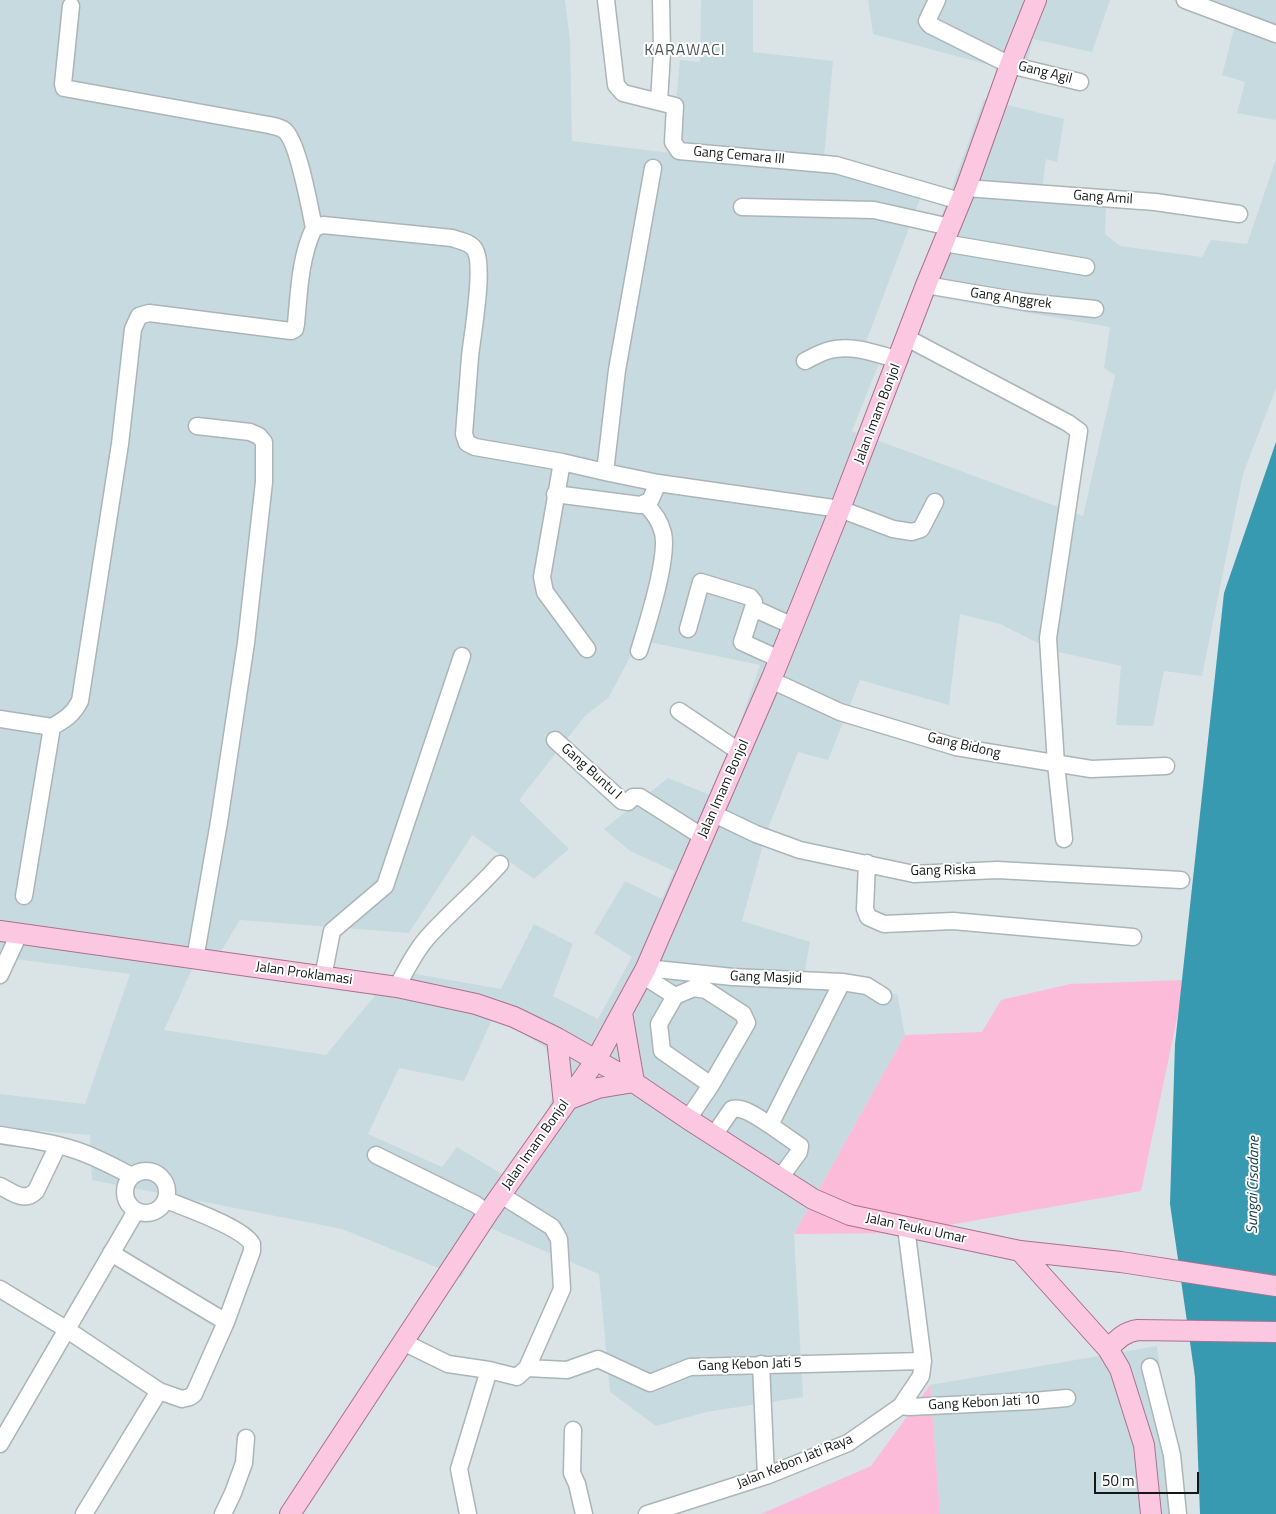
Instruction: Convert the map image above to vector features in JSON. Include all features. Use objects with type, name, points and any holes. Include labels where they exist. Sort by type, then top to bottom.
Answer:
[{"type":"main road","name":"Jalan Imam Bonjol","points":[[290,1514],[488,1213],[596,1060],[644,972],[780,659],[899,360],[1036,0]]},
{"type":"main road","name":"Jalan Proklamasi","points":[[10,932],[396,987],[476,1004],[514,1017],[596,1060]]},
{"type":"main road","points":[[557,1038],[566,1102],[598,1088],[634,1082],[622,1013]]},
{"type":"main road","name":"Jalan Teuku Umar","points":[[596,1060],[634,1082],[813,1199],[850,1215],[1020,1251],[1121,1262],[1276,1286]]},
{"type":"main road","points":[[1020,1251],[1108,1350],[1120,1369],[1144,1445],[1151,1514]]},
{"type":"main road","points":[[1108,1350],[1120,1336],[1130,1332],[1276,1332]]},
{"type":"street","name":"Gang Cemara III","points":[[606,0],[616,85],[623,92],[675,106],[673,142],[679,151],[836,165],[963,195]]},
{"type":"street","points":[[659,102],[662,52],[661,0]]},
{"type":"street","name":"Gang Agil","points":[[937,0],[927,21],[930,25],[1010,65],[1080,82]]},
{"type":"street","points":[[1186,0],[1276,34]]},
{"type":"street","points":[[0,719],[52,727],[68,718],[80,701],[120,444],[133,329],[136,321],[140,316],[149,313],[291,331],[295,329],[307,242],[314,228],[304,181],[292,139],[283,130],[269,125],[64,88],[70,6]]},
{"type":"street","points":[[605,472],[618,370],[653,168]]},
{"type":"street","name":"Gang Amil","points":[[963,195],[1155,202],[1239,214]]},
{"type":"street","points":[[742,207],[874,210],[947,235],[1086,266]]},
{"type":"street","points":[[314,228],[323,225],[452,238],[467,242],[475,249],[478,256],[479,285],[470,356],[464,434],[467,443],[475,447],[562,462],[658,483],[840,510],[893,528],[912,532],[921,529],[935,502]]},
{"type":"street","name":"Gang Anggrek","points":[[926,285],[1026,302],[1096,309]]},
{"type":"street","points":[[906,338],[1068,422],[1079,431],[1048,638],[1056,764],[1064,840]]},
{"type":"street","points":[[805,361],[828,350],[841,347],[862,349],[899,360]]},
{"type":"street","points":[[195,959],[219,822],[246,642],[264,482],[264,442],[259,436],[250,432],[197,426]]},
{"type":"street","points":[[562,462],[542,577],[545,592],[587,649]]},
{"type":"street","points":[[555,494],[640,505],[650,501],[658,483]]},
{"type":"street","points":[[640,651],[664,556],[664,534],[656,514],[645,504]]},
{"type":"street","points":[[688,629],[701,582],[750,597],[754,602],[753,608],[742,642],[780,659]]},
{"type":"street","points":[[753,608],[793,626]]},
{"type":"street","points":[[322,977],[332,931],[385,886],[462,656]]},
{"type":"street","name":"Gang Bidong","points":[[771,680],[840,712],[947,744],[1091,769],[1166,766]]},
{"type":"street","points":[[679,712],[740,752]]},
{"type":"street","points":[[24,896],[52,727]]},
{"type":"street","name":"Gang Buntu I","points":[[555,740],[622,801],[628,802],[634,797],[640,797],[703,837]]},
{"type":"street","name":"Gang Riska","points":[[714,814],[756,834],[800,850],[914,874],[997,870],[1181,880]]},
{"type":"street","points":[[867,863],[864,908],[868,917],[884,924],[953,921],[1133,937]]},
{"type":"street","points":[[396,987],[428,937],[500,864]]},
{"type":"street","points":[[0,976],[10,932]]},
{"type":"street","points":[[644,972],[675,996]]},
{"type":"street","name":"Gang Masjid","points":[[644,972],[842,982],[867,986],[883,996]]},
{"type":"street","points":[[770,1125],[842,982]]},
{"type":"street","points":[[688,1119],[711,1085],[747,1023],[743,1014],[706,990],[694,988],[675,996],[659,1024],[662,1051],[711,1085]]},
{"type":"street","points":[[714,1135],[732,1109],[735,1108],[742,1109],[770,1125],[800,1146],[799,1152],[780,1178]]},
{"type":"street","points":[[0,1135],[58,1145],[86,1153],[132,1176]]},
{"type":"street","points":[[0,1186],[22,1198],[32,1195],[36,1192],[58,1145]]},
{"type":"street","points":[[376,1155],[474,1204],[488,1213]]},
{"type":"street","points":[[145,1170],[159,1174],[164,1179],[167,1186],[166,1200],[157,1211],[143,1213],[130,1207],[125,1194],[125,1187],[132,1176],[145,1170]]},
{"type":"street","points":[[501,1195],[552,1227],[559,1239],[562,1289],[526,1368]]},
{"type":"street","points":[[0,1289],[66,1329],[159,1391],[182,1399],[190,1397],[194,1394],[226,1322],[252,1251],[252,1244],[245,1236],[212,1219],[166,1200]]},
{"type":"street","points":[[0,1444],[136,1211]]},
{"type":"street","name":"Jalan Kebon Jati Raya","points":[[647,1514],[766,1476],[848,1443],[901,1406],[921,1376],[923,1361],[906,1227]]},
{"type":"street","points":[[111,1254],[226,1322]]},
{"type":"street","points":[[403,1342],[448,1364],[489,1370],[459,1469],[468,1514]]},
{"type":"street","name":"Gang Kebon Jati 5","points":[[489,1370],[517,1377],[526,1368],[567,1370],[598,1358],[650,1382],[690,1366],[923,1361]]},
{"type":"street","points":[[761,1364],[766,1476]]},
{"type":"street","points":[[1150,1367],[1172,1455],[1178,1514]]},
{"type":"street","points":[[84,1514],[159,1391]]},
{"type":"street","name":"Gang Kebon Jati 10","points":[[901,1406],[1068,1398]]},
{"type":"street","points":[[573,1430],[572,1473],[584,1514]]},
{"type":"street","points":[[222,1514],[233,1493],[244,1463],[246,1438]]},
{"type":"shaded area","points":[[0,0],[565,0],[570,41],[572,141],[671,153],[680,60],[700,62],[701,0],[753,0],[753,52],[833,61],[824,157],[925,186],[864,347],[883,353],[852,431],[1083,516],[1115,375],[1104,368],[1110,327],[914,293],[984,99],[1064,119],[1057,162],[1046,159],[1041,197],[1106,203],[1105,234],[1120,246],[1202,257],[1211,240],[1247,244],[1276,159],[1276,388],[1243,474],[1202,676],[1164,671],[1153,726],[1116,725],[1121,666],[1054,651],[1000,624],[960,614],[949,705],[860,680],[828,760],[798,752],[766,834],[742,921],[810,942],[802,987],[897,994],[905,1035],[794,1234],[803,1397],[706,1412],[656,1426],[610,1392],[599,1274],[490,1228],[461,1277],[342,1229],[92,1180],[90,1135],[0,1128],[0,1094],[85,1104],[130,974],[0,957]],"holes":[[[639,640],[760,665],[715,797],[668,778],[604,829],[630,851],[674,871],[662,899],[625,881],[594,933],[632,957],[598,1019],[553,996],[573,944],[534,924],[501,989],[416,974],[382,987],[326,1055],[164,1030],[200,952],[218,956],[240,920],[409,933],[472,835],[534,879],[569,849],[519,800],[585,716],[609,697]],[[494,1015],[545,1047],[558,1083],[539,1131],[510,1179],[457,1147],[442,1167],[368,1134],[399,1068],[464,1081]]]},
{"type":"shaded area","points":[[868,0],[1110,0],[1092,52],[1033,39],[1024,74],[873,34]]},
{"type":"shaded area","points":[[1172,0],[1276,0],[1276,120],[1237,113],[1245,82],[1222,75],[1236,21]]},
{"type":"shaded area","points":[[1185,980],[1141,1191],[904,1233],[794,1234],[905,1035],[982,1032],[1001,1000],[1070,984]]},
{"type":"shaded area","points":[[1157,1346],[1180,1514],[940,1514],[930,1385]]},
{"type":"shaded area","points":[[930,1385],[940,1514],[761,1514],[871,1466]]},
{"type":"water","name":"Sungai Cisadane","points":[[1276,442],[1276,1514],[1200,1514],[1195,1377],[1170,1204],[1175,1044],[1224,593]]},
{"type":"district","name":"KARAWACI","points":[[685,51]]}]
